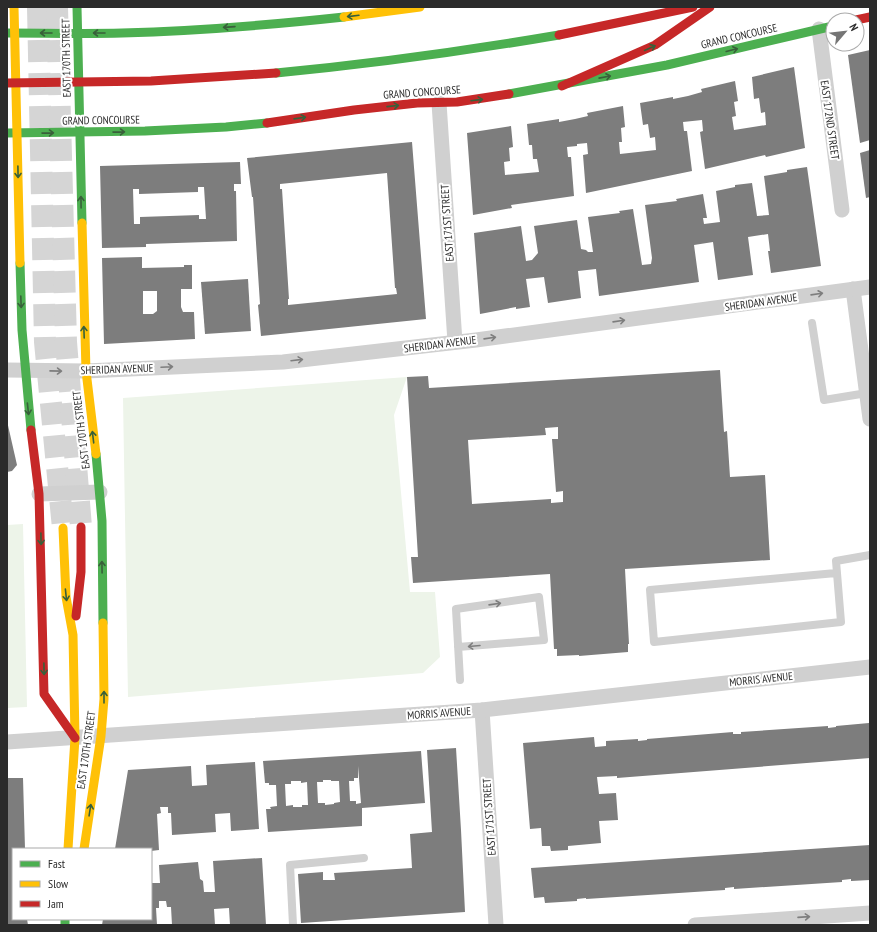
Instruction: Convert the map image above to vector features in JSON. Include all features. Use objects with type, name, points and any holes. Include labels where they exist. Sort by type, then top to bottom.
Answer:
[{"type":"street","name":"EAST 170TH STREET","points":[[14,7],[11,33],[11,83],[17,133],[22,322],[28,410],[39,494],[44,694],[74,738]]},
{"type":"street","name":"EAST 170TH STREET","points":[[77,7],[86,371],[100,492],[102,529],[104,699],[102,736],[84,848]]},
{"type":"street","points":[[11,33],[141,32],[233,27],[332,18],[420,7]]},
{"type":"street","points":[[11,83],[110,83],[231,77],[288,73],[414,59],[547,38],[693,7]]},
{"type":"street","points":[[562,86],[655,45],[710,7]]},
{"type":"street","name":"GRAND CONCOURSE","points":[[7,133],[145,131],[226,127],[261,124],[354,110],[417,103],[457,102],[562,86],[714,55],[825,27]]},
{"type":"street","name":"EAST 172ND STREET","points":[[828,52],[842,210]]},
{"type":"street","name":"EAST 171ST STREET","points":[[438,103],[455,342]]},
{"type":"street","name":"SHERIDAN AVENUE","points":[[7,370],[86,371],[283,362],[455,342],[870,287]]},
{"type":"street","points":[[853,289],[870,419]]},
{"type":"street","points":[[39,494],[100,492]]},
{"type":"street","name":"EAST 170TH STREET","points":[[73,635],[80,593],[82,566],[81,527]]},
{"type":"street","name":"EAST 170TH STREET","points":[[63,528],[66,597],[73,635],[74,738],[68,848]]},
{"type":"street","name":"MORRIS AVENUE","points":[[7,742],[482,710],[870,667]]},
{"type":"street","name":"EAST 171ST STREET","points":[[482,710],[496,925]]},
{"type":"street","points":[[695,925],[870,913]]},
{"type":"lane","points":[[812,323],[824,400],[867,394]]},
{"type":"lane","points":[[836,573],[650,590],[654,642],[841,622],[836,561],[870,555]]},
{"type":"lane","points":[[458,647],[544,640],[539,597],[456,609],[458,647],[460,680]]},
{"type":"lane","points":[[293,925],[290,865],[364,858]]},
{"type":"shaded area","points":[[407,377],[394,415],[410,592],[435,592],[440,657],[423,673],[128,697],[123,398]]},
{"type":"shaded area","points":[[23,524],[27,707],[7,708],[7,525]]},
{"type":"building","points":[[870,50],[870,140],[860,143],[848,55]]},
{"type":"building","points":[[794,67],[805,148],[766,157],[765,155],[705,169],[700,132],[703,131],[702,120],[683,122],[684,131],[687,131],[692,171],[586,193],[583,155],[588,154],[587,143],[577,144],[577,146],[567,147],[568,157],[571,157],[574,196],[511,205],[512,208],[473,215],[467,133],[511,126],[513,147],[509,148],[510,161],[504,162],[505,175],[539,172],[537,159],[533,159],[532,145],[529,145],[527,124],[559,119],[559,122],[575,119],[588,116],[587,113],[623,106],[625,127],[621,128],[622,142],[619,142],[620,154],[656,150],[655,137],[650,138],[648,124],[643,125],[640,103],[688,96],[702,92],[701,89],[735,81],[738,101],[734,102],[736,116],[732,117],[734,130],[766,125],[765,112],[761,113],[759,98],[754,99],[752,77]]},
{"type":"building","points":[[412,142],[426,319],[261,336],[258,305],[260,304],[253,197],[247,158]],"holes":[[[387,173],[395,288],[397,294],[288,305],[289,299],[282,189],[280,189],[280,184]]]},
{"type":"building","points":[[870,150],[870,197],[866,198],[860,153]]},
{"type":"building","points":[[240,162],[241,184],[234,184],[234,191],[236,191],[237,241],[146,244],[146,247],[102,248],[100,166]],"holes":[[[198,187],[204,187],[206,219],[199,219],[199,215],[140,217],[140,224],[134,224],[133,189],[139,189],[139,194],[198,192]]]},
{"type":"building","points":[[807,167],[821,266],[771,273],[768,251],[770,251],[768,234],[748,237],[753,275],[718,280],[713,242],[694,245],[699,282],[599,296],[596,269],[578,271],[581,298],[548,303],[544,277],[526,279],[530,307],[516,309],[516,307],[480,314],[474,233],[521,226],[526,261],[532,260],[538,253],[534,226],[577,220],[581,249],[588,252],[593,252],[588,217],[620,213],[619,211],[633,209],[642,265],[651,264],[652,258],[645,205],[677,201],[676,199],[703,194],[707,218],[703,218],[704,224],[720,222],[716,191],[735,187],[735,185],[752,183],[757,216],[769,215],[764,176]]},
{"type":"building","points":[[142,257],[142,268],[184,267],[184,265],[192,265],[192,289],[181,289],[181,307],[183,312],[194,312],[195,339],[104,344],[102,258]],"holes":[[[143,291],[157,291],[157,311],[153,314],[143,314]]]},
{"type":"building","points":[[248,279],[251,331],[205,334],[201,282]]},
{"type":"building","points":[[720,370],[724,432],[727,431],[730,477],[765,475],[770,560],[625,569],[629,644],[628,652],[579,656],[557,656],[557,649],[554,649],[550,574],[413,583],[411,557],[418,557],[407,377],[428,376],[429,388]],"holes":[[[558,427],[558,439],[552,439],[556,492],[563,491],[563,502],[551,503],[551,499],[472,504],[468,440],[546,435],[545,428]]]},
{"type":"building","points":[[7,421],[17,465],[12,471],[7,472]]},
{"type":"building","points":[[869,723],[870,758],[617,778],[617,776],[597,777],[599,794],[616,793],[618,820],[599,821],[601,843],[568,846],[568,850],[551,851],[550,846],[542,846],[541,828],[530,829],[523,743],[594,737],[595,747],[606,746],[606,741],[638,739],[638,741],[733,732],[733,734],[741,734],[741,732],[828,726],[828,728]]},
{"type":"building","points":[[456,748],[465,912],[301,923],[298,874],[323,872],[323,880],[335,880],[334,873],[412,868],[410,834],[432,832],[427,750]]},
{"type":"building","points":[[421,751],[425,803],[362,808],[362,826],[268,832],[266,809],[271,809],[270,807],[277,806],[276,785],[269,785],[269,783],[265,783],[263,761]],"holes":[[[358,766],[361,803],[356,804],[356,801],[350,801],[349,781],[354,781],[354,778],[358,778]],[[323,780],[339,781],[340,802],[325,805],[325,803],[318,803],[317,782],[323,782]],[[291,781],[301,781],[301,783],[307,782],[308,805],[302,805],[302,807],[293,807],[293,805],[286,806],[285,784],[291,784]]]},
{"type":"building","points":[[255,762],[259,829],[231,831],[230,813],[215,814],[216,832],[172,835],[171,813],[168,813],[168,807],[160,807],[161,813],[157,814],[159,850],[152,851],[152,848],[115,848],[128,770],[191,766],[192,786],[207,785],[206,765]]},
{"type":"building","points":[[7,778],[23,778],[25,848],[12,848],[12,920],[27,920],[28,925],[7,925]]},
{"type":"building","points":[[870,845],[870,880],[851,881],[851,879],[842,880],[842,882],[734,889],[734,887],[725,888],[725,890],[586,898],[577,899],[577,901],[545,903],[544,897],[534,898],[531,868]]},
{"type":"building","points":[[262,858],[266,925],[230,925],[229,908],[214,909],[215,925],[172,925],[171,907],[167,907],[166,901],[159,901],[159,908],[156,908],[157,925],[102,925],[103,920],[152,920],[152,883],[160,883],[159,865],[198,862],[200,879],[203,881],[204,892],[215,892],[213,861]]},
{"type":"tunnel","points":[[38,7],[45,342],[63,528]]},
{"type":"tunnel","points":[[57,7],[66,342],[81,527]]},
{"type":"traffic: fast","points":[[77,7],[82,223]]},
{"type":"traffic: fast","points":[[7,33],[178,31],[344,17]]},
{"type":"traffic: fast","points":[[509,94],[667,65],[825,28]]},
{"type":"traffic: fast","points":[[276,73],[418,57],[559,35]]},
{"type":"traffic: fast","points":[[7,133],[145,131],[226,127],[267,123]]},
{"type":"traffic: fast","points":[[20,263],[22,330],[31,430]]},
{"type":"traffic: fast","points":[[96,454],[102,521],[103,623]]},
{"type":"traffic: fast","points":[[65,920],[65,925]]},
{"type":"traffic: slow","points":[[14,7],[20,263]]},
{"type":"traffic: slow","points":[[344,17],[420,7]]},
{"type":"traffic: slow","points":[[82,223],[86,371],[96,454]]},
{"type":"traffic: slow","points":[[63,528],[66,597],[73,635],[75,738],[68,848]]},
{"type":"traffic: slow","points":[[84,848],[101,736],[104,699],[103,623]]},
{"type":"traffic: jam","points":[[559,35],[693,7]]},
{"type":"traffic: jam","points":[[562,86],[655,45],[710,7]]},
{"type":"traffic: jam","points":[[865,18],[870,17]]},
{"type":"traffic: jam","points":[[7,83],[151,81],[276,73]]},
{"type":"traffic: jam","points":[[267,123],[354,110],[417,103],[457,102],[509,94]]},
{"type":"traffic: jam","points":[[31,430],[39,494],[44,694],[75,738]]},
{"type":"traffic: jam","points":[[76,616],[81,572],[81,527]]}]
